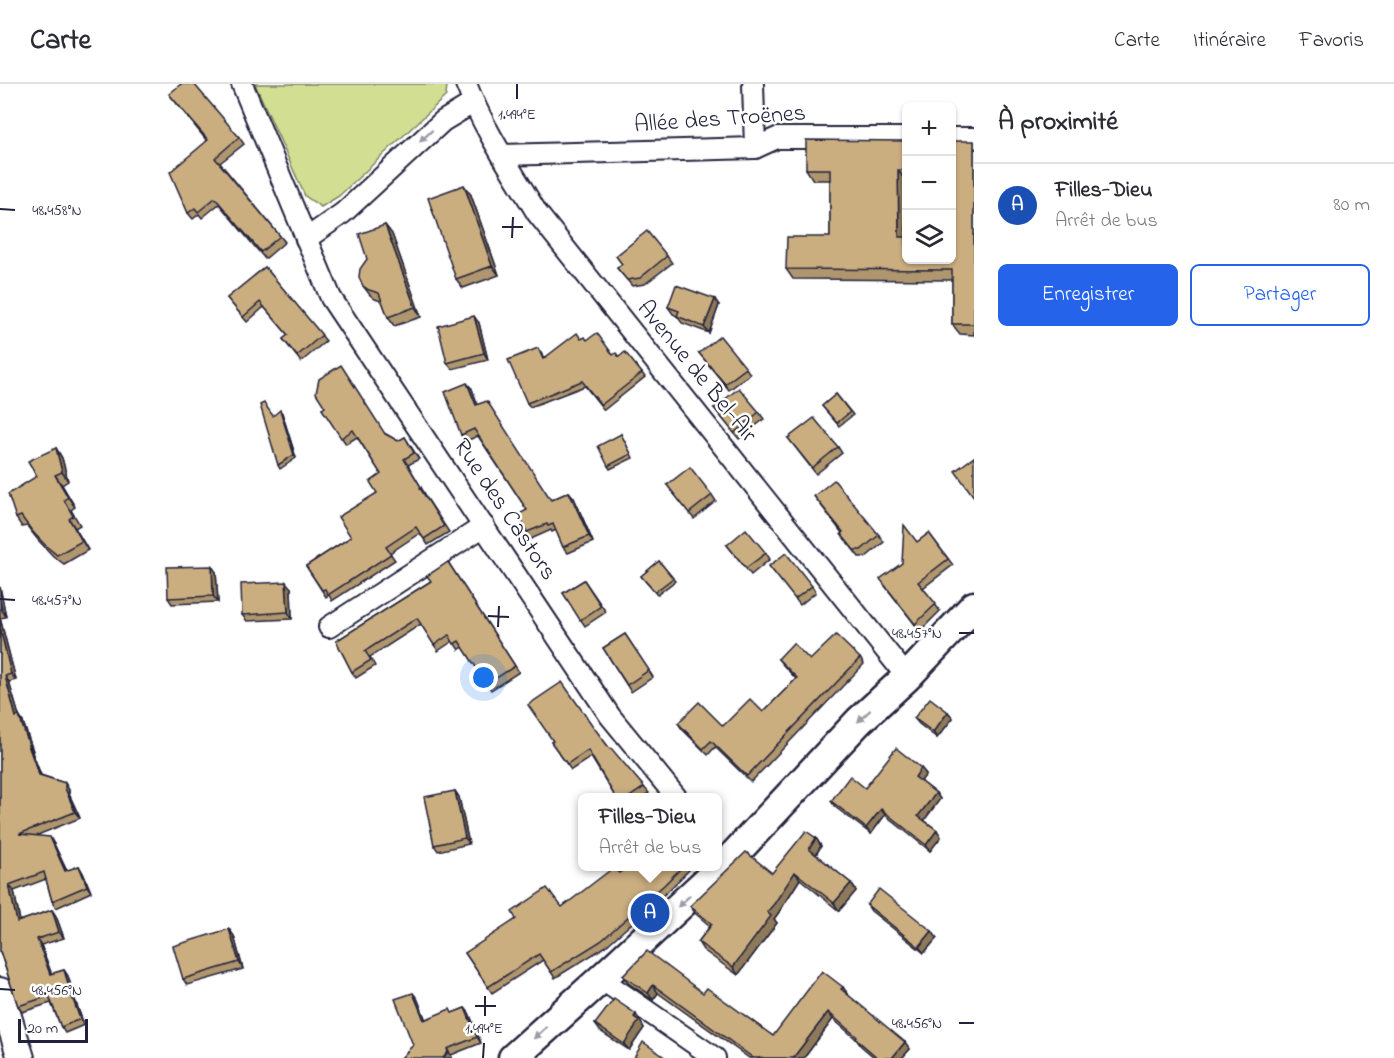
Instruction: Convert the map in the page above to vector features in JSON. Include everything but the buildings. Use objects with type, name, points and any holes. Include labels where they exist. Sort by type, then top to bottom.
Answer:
[{"type":"main road","points":[[723,853],[907,677],[974,606]]},
{"type":"main road","points":[[513,1058],[601,979],[706,871]]},
{"type":"street","name":"Rue des Castors","points":[[242,84],[331,298],[610,716],[673,793]]},
{"type":"street","name":"Avenue de Bel-Air","points":[[466,84],[473,103],[537,213],[907,677]]},
{"type":"street","points":[[753,84],[755,148]]},
{"type":"street","points":[[306,239],[343,213],[443,121],[473,103]]},
{"type":"street","name":"Allée des Troënes","points":[[502,155],[755,148],[777,138],[902,138]]},
{"type":"street","points":[[956,138],[974,138]]},
{"type":"street","points":[[329,627],[484,526]]},
{"type":"street","points":[[601,979],[715,1058]]},
{"type":"street","points":[[0,991],[21,1058]]},
{"type":"green space","points":[[255,84],[447,84],[446,96],[339,196],[321,207],[305,196]]},
{"type":"place","name":"Filles-Dieu","points":[[650,913]]}]
